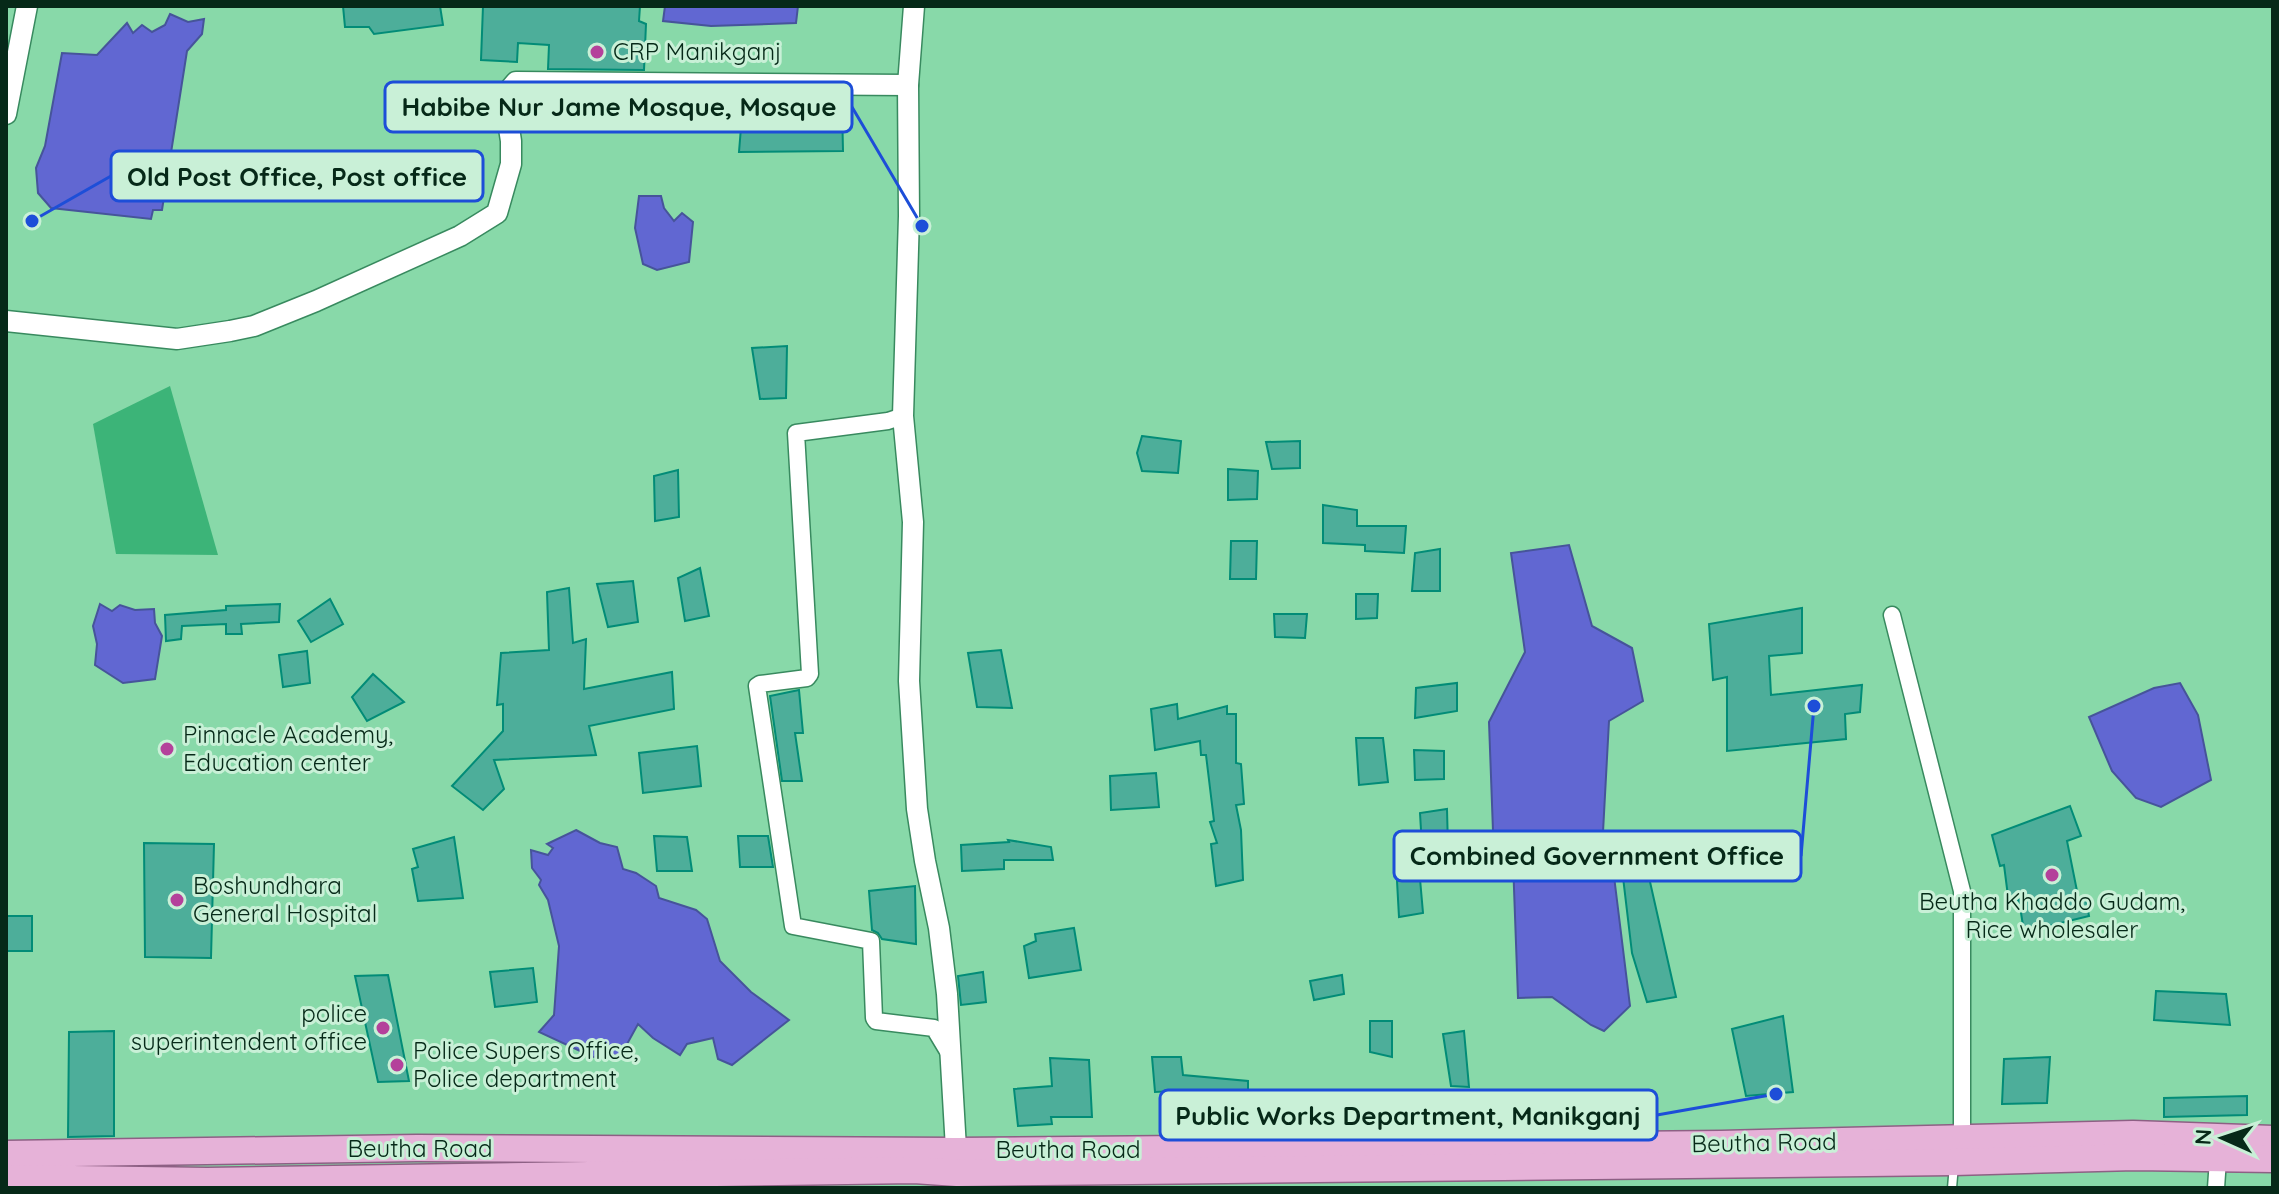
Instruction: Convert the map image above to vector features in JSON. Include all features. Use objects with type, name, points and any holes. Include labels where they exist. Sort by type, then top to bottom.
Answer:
[{"type":"main road","name":"Beutha Road","points":[[1956,1163],[2133,1134],[2273,1139]]},
{"type":"main road","name":"Beutha Road","points":[[6,1154],[417,1148],[957,1162],[1956,1163],[2135,1157],[2273,1159]]},
{"type":"main road","points":[[415,1176],[417,1148]]},
{"type":"main road","name":"Beutha Road","points":[[6,1178],[207,1181],[914,1170],[957,1162]]},
{"type":"street","points":[[6,114],[27,6]]},
{"type":"street","points":[[914,6],[908,85],[909,231],[903,416],[913,522],[909,681],[917,809],[944,959],[957,1162]]},
{"type":"street","points":[[6,321],[177,339],[230,331],[293,311],[460,236],[497,213],[511,164],[504,96],[516,82],[908,85]]},
{"type":"street","points":[[903,416],[888,421],[796,433],[810,674],[807,678],[757,686],[793,926],[871,941],[876,1021],[934,1028],[951,1058]]},
{"type":"street","points":[[1892,615],[1962,891],[1956,1163]]},
{"type":"street","points":[[2216,1188],[2218,1159]]},
{"type":"green space","points":[[170,386],[218,555],[116,554],[93,424]]},
{"type":"shaded area","points":[[665,6],[798,6],[796,23],[711,26],[663,21]]},
{"type":"shaded area","points":[[170,14],[188,22],[204,19],[202,34],[187,51],[162,210],[153,210],[151,219],[51,208],[38,193],[36,168],[45,146],[62,53],[97,55],[127,23],[133,33],[142,25],[152,32],[165,25]]},
{"type":"shaded area","points":[[639,196],[661,196],[664,208],[674,221],[682,213],[693,222],[689,262],[657,270],[643,264],[635,228]]},
{"type":"shaded area","points":[[1569,545],[1592,626],[1632,648],[1643,701],[1609,721],[1603,832],[1493,831],[1489,722],[1525,652],[1511,553]]},
{"type":"shaded area","points":[[100,604],[112,611],[120,605],[135,610],[154,609],[155,623],[162,636],[155,679],[123,683],[95,665],[97,644],[93,626]]},
{"type":"shaded area","points":[[2180,683],[2198,715],[2211,780],[2161,807],[2136,798],[2112,771],[2089,717],[2154,688]]},
{"type":"shaded area","points":[[576,830],[600,843],[617,847],[623,869],[656,886],[659,898],[696,910],[707,919],[720,961],[751,992],[789,1020],[732,1065],[718,1059],[713,1038],[687,1044],[680,1055],[638,1024],[621,1055],[593,1057],[539,1032],[554,1015],[559,946],[548,900],[539,885],[541,880],[532,868],[531,850],[548,855],[553,848],[547,844]]},
{"type":"shaded area","points":[[1612,860],[1630,1006],[1604,1031],[1552,997],[1518,998],[1513,861]]},
{"type":"building","points":[[343,6],[440,6],[443,25],[374,34],[369,27],[345,27]]},
{"type":"building","name":"CRP Manikganj","points":[[483,6],[640,6],[639,21],[646,24],[644,70],[548,69],[549,45],[518,43],[517,62],[481,60]]},
{"type":"building","points":[[743,103],[842,105],[843,151],[739,152]]},
{"type":"building","points":[[787,346],[786,398],[760,399],[752,348]]},
{"type":"building","points":[[1142,436],[1181,441],[1178,473],[1142,471],[1137,453]]},
{"type":"building","points":[[1300,441],[1300,468],[1272,469],[1266,442]]},
{"type":"building","points":[[1228,469],[1258,471],[1257,499],[1228,500]]},
{"type":"building","points":[[678,470],[679,517],[655,521],[654,476]]},
{"type":"building","points":[[1323,505],[1357,510],[1357,526],[1406,526],[1404,553],[1365,551],[1365,545],[1323,543]]},
{"type":"building","points":[[1231,541],[1257,541],[1256,579],[1230,579]]},
{"type":"building","points":[[1440,549],[1440,591],[1412,591],[1415,553]]},
{"type":"building","points":[[700,568],[709,616],[685,621],[678,578]]},
{"type":"building","points":[[633,581],[638,622],[608,627],[597,584]]},
{"type":"building","points":[[569,588],[573,643],[586,639],[584,689],[672,672],[674,709],[589,726],[596,755],[494,760],[504,789],[483,810],[452,786],[503,731],[503,704],[497,705],[501,653],[549,650],[547,592]]},
{"type":"building","points":[[1356,594],[1378,594],[1377,618],[1356,619]]},
{"type":"building","points":[[330,599],[343,624],[311,642],[298,621]]},
{"type":"building","points":[[280,604],[279,622],[241,624],[242,634],[226,634],[226,624],[182,626],[181,639],[166,641],[165,615],[226,610],[226,606]]},
{"type":"building","points":[[1802,608],[1802,653],[1769,656],[1771,695],[1862,685],[1860,712],[1845,714],[1846,739],[1727,751],[1727,677],[1713,680],[1709,624]]},
{"type":"building","points":[[1274,614],[1307,614],[1305,638],[1275,637]]},
{"type":"building","points":[[1001,650],[1012,708],[977,707],[968,653]]},
{"type":"building","points":[[307,651],[310,683],[283,687],[279,655]]},
{"type":"building","points":[[373,674],[404,702],[367,721],[352,697]]},
{"type":"building","points":[[1457,683],[1457,711],[1415,718],[1416,688]]},
{"type":"building","points":[[799,690],[803,733],[795,733],[802,781],[782,781],[770,696]]},
{"type":"building","points":[[1177,704],[1178,719],[1227,706],[1227,714],[1236,714],[1236,763],[1241,764],[1244,804],[1236,805],[1241,830],[1243,880],[1216,886],[1211,844],[1217,843],[1210,822],[1214,821],[1206,755],[1201,755],[1200,741],[1155,750],[1151,709]]},
{"type":"building","points":[[1356,738],[1383,738],[1388,782],[1359,785]]},
{"type":"building","points":[[697,746],[701,786],[643,793],[639,753]]},
{"type":"building","points":[[1414,750],[1444,751],[1444,779],[1415,780]]},
{"type":"building","points":[[1156,773],[1159,807],[1111,810],[1110,776]]},
{"type":"building","points":[[2070,806],[2081,836],[2067,841],[2079,901],[2086,900],[2089,916],[2024,932],[2019,900],[2009,904],[2004,865],[2000,866],[1992,835]]},
{"type":"building","points":[[1447,809],[1448,848],[1422,847],[1420,813]]},
{"type":"building","points":[[654,836],[687,837],[692,871],[657,871]]},
{"type":"building","points":[[738,836],[768,836],[773,867],[740,867]]},
{"type":"building","points":[[454,837],[463,898],[418,901],[412,869],[418,867],[413,849]]},
{"type":"building","points":[[1008,840],[1051,847],[1053,860],[1004,860],[1004,869],[962,871],[961,845]]},
{"type":"building","name":"Boshundhara General Hospital","points":[[144,843],[214,844],[211,958],[145,957]]},
{"type":"building","points":[[1648,873],[1676,997],[1647,1002],[1632,953],[1623,877]]},
{"type":"building","points":[[1420,879],[1423,913],[1399,917],[1397,881]]},
{"type":"building","points":[[915,886],[916,944],[882,939],[872,930],[869,891]]},
{"type":"building","points":[[6,916],[32,916],[32,951],[6,951]]},
{"type":"building","points":[[1074,928],[1081,970],[1029,978],[1024,946],[1036,941],[1035,934]]},
{"type":"building","points":[[533,968],[537,1002],[495,1007],[490,972]]},
{"type":"building","points":[[983,972],[986,1002],[961,1005],[958,976]]},
{"type":"building","name":"police superintendent office","points":[[388,975],[409,1081],[378,1082],[355,976]]},
{"type":"building","points":[[1342,975],[1344,994],[1314,1000],[1310,981]]},
{"type":"building","points":[[2156,991],[2226,994],[2230,1025],[2154,1020]]},
{"type":"building","points":[[1783,1016],[1793,1092],[1746,1096],[1732,1029]]},
{"type":"building","points":[[1370,1021],[1392,1021],[1392,1057],[1370,1052]]},
{"type":"building","points":[[114,1031],[114,1136],[68,1137],[69,1032]]},
{"type":"building","points":[[1464,1031],[1469,1087],[1451,1086],[1443,1034]]},
{"type":"building","points":[[1152,1057],[1181,1057],[1183,1075],[1248,1081],[1248,1114],[1197,1113],[1194,1090],[1155,1092]]},
{"type":"building","points":[[2050,1057],[2047,1103],[2002,1104],[2004,1059]]},
{"type":"building","points":[[1050,1058],[1089,1060],[1092,1117],[1051,1117],[1052,1124],[1018,1126],[1014,1089],[1052,1086]]},
{"type":"building","points":[[2247,1096],[2247,1115],[2164,1117],[2164,1098]]},
{"type":"place","name":"CRP Manikganj","points":[[597,52]]},
{"type":"place","name":"Old Post Office, Post office","points":[[32,221]]},
{"type":"place","name":"Habibe Nur Jame Mosque, Mosque","points":[[922,226]]},
{"type":"place","name":"Combined Government Office","points":[[1814,706]]},
{"type":"place","name":"Pinnacle Academy, Education center","points":[[167,749]]},
{"type":"place","name":"Beutha Khaddo Gudam, Rice wholesaler","points":[[2052,875]]},
{"type":"place","name":"Boshundhara General Hospital","points":[[177,900]]},
{"type":"place","name":"police superintendent office","points":[[383,1028]]},
{"type":"place","name":"Police Supers Office, Police department","points":[[397,1065]]},
{"type":"place","name":"Public Works Department, Manikganj","points":[[1776,1094]]}]
